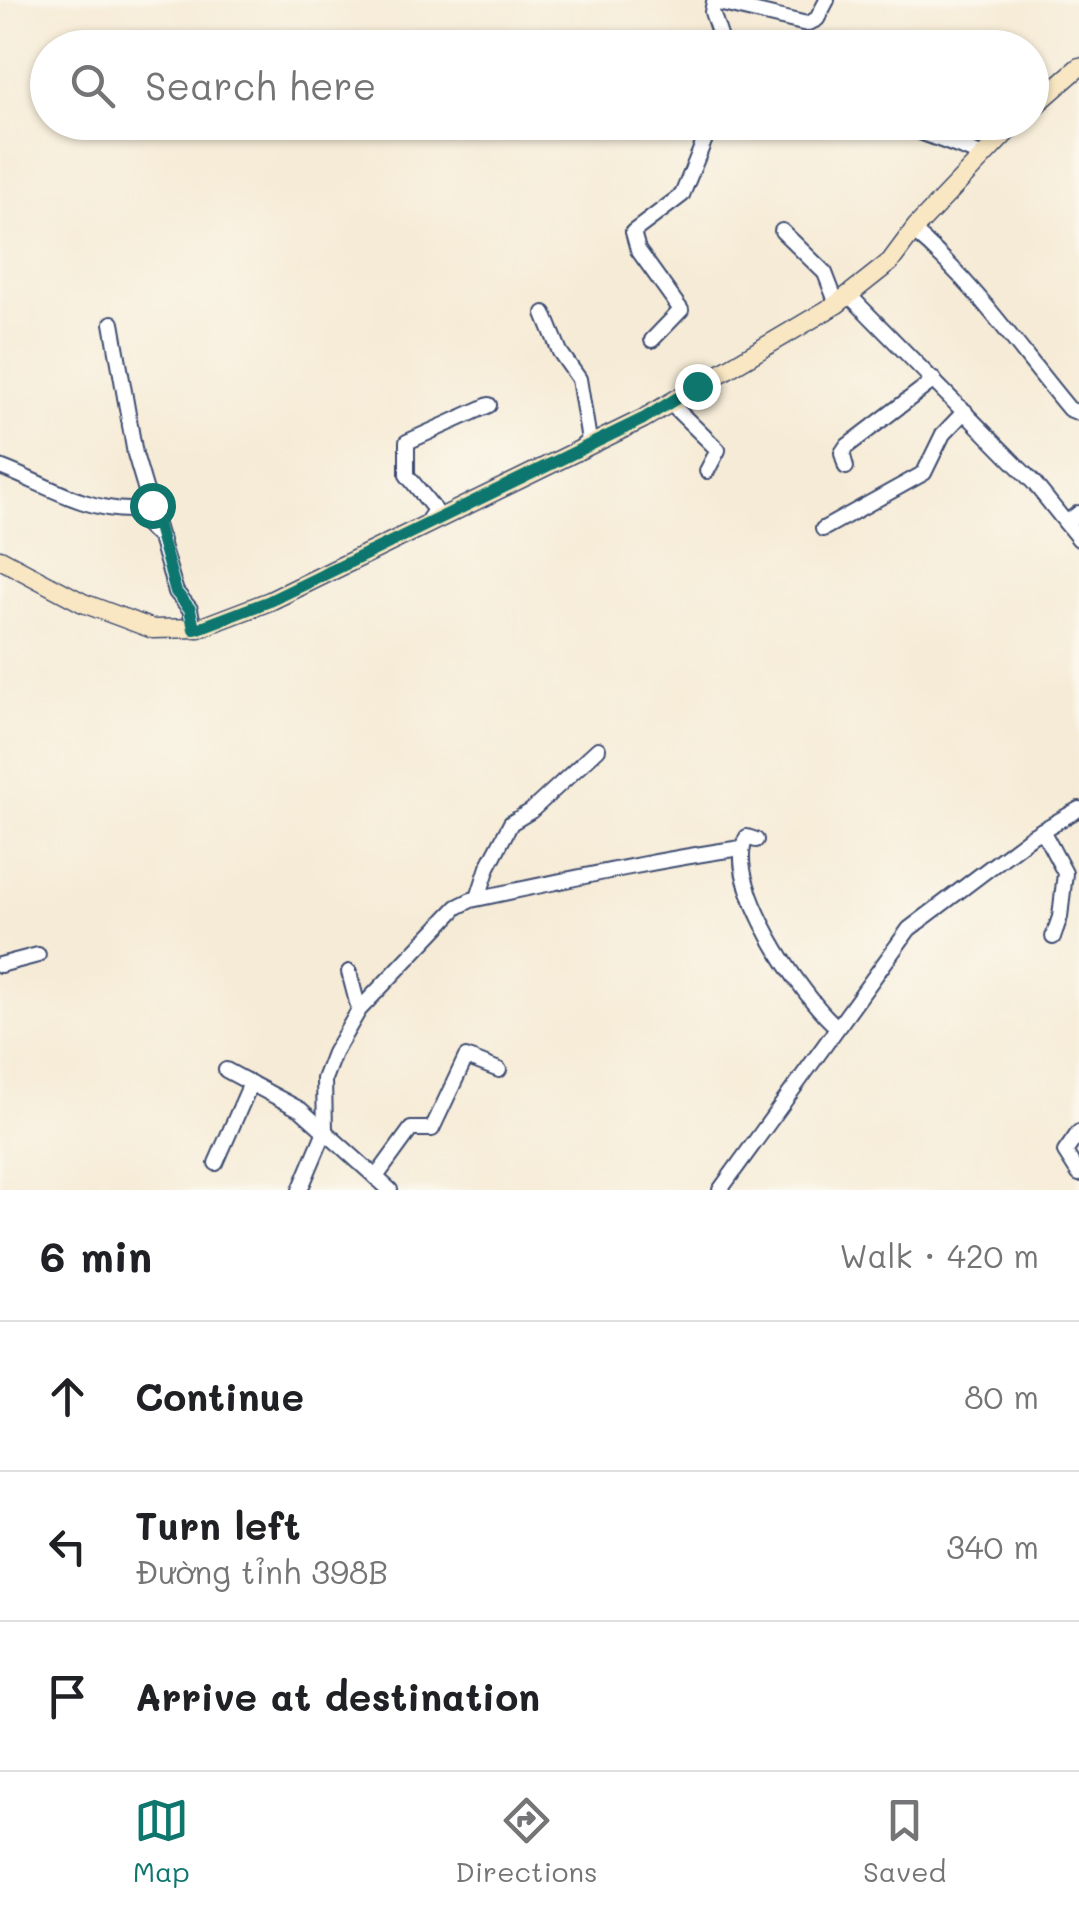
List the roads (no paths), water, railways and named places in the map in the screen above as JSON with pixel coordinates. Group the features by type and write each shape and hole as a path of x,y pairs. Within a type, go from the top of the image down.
{"main road":[{"path":"1049,93 1079,67"},
{"path":"0,559 122,620 154,629 194,629 270,601 670,402 844,300 890,262 913,231 999,140"}],"street":[{"path":"718,30 712,12 714,2 807,24 817,19 827,0"},
{"path":"652,340 678,318 681,310 638,250 633,232 682,196 705,140"},
{"path":"942,140 984,156"},
{"path":"782,231 844,300 964,411 1079,539"},
{"path":"913,231 959,269 1024,357 1069,408 1079,414"},
{"path":"544,313 560,352 579,379 588,440 579,449"},
{"path":"112,323 135,454 176,592 195,620 194,629"},
{"path":"846,468 842,453 846,447 934,380"},
{"path":"670,402 718,450 707,471"},
{"path":"427,522 435,510 407,475 407,442 489,405"},
{"path":"824,529 924,473 943,434 964,411"},
{"path":"0,467 66,497 112,510 130,510 162,540"},
{"path":"1066,524 1079,513"},
{"path":"478,898 488,866 511,822 531,811 598,749"},
{"path":"720,1190 909,929 1042,830 1079,810"},
{"path":"1042,830 1065,873 1060,918 1053,937"},
{"path":"756,840 747,836 741,848 744,884 775,944 813,1003 837,1026"},
{"path":"300,1190 325,1131 325,1072 359,1010 456,907 478,898 570,882 652,861 741,848"},
{"path":"0,965 38,955"},
{"path":"348,972 359,1010"},
{"path":"376,1177 411,1129 432,1128 466,1057 500,1070"},
{"path":"226,1070 301,1110 390,1190"},
{"path":"216,1163 252,1083"},
{"path":"1079,1132 1066,1152 1079,1174"}]}
